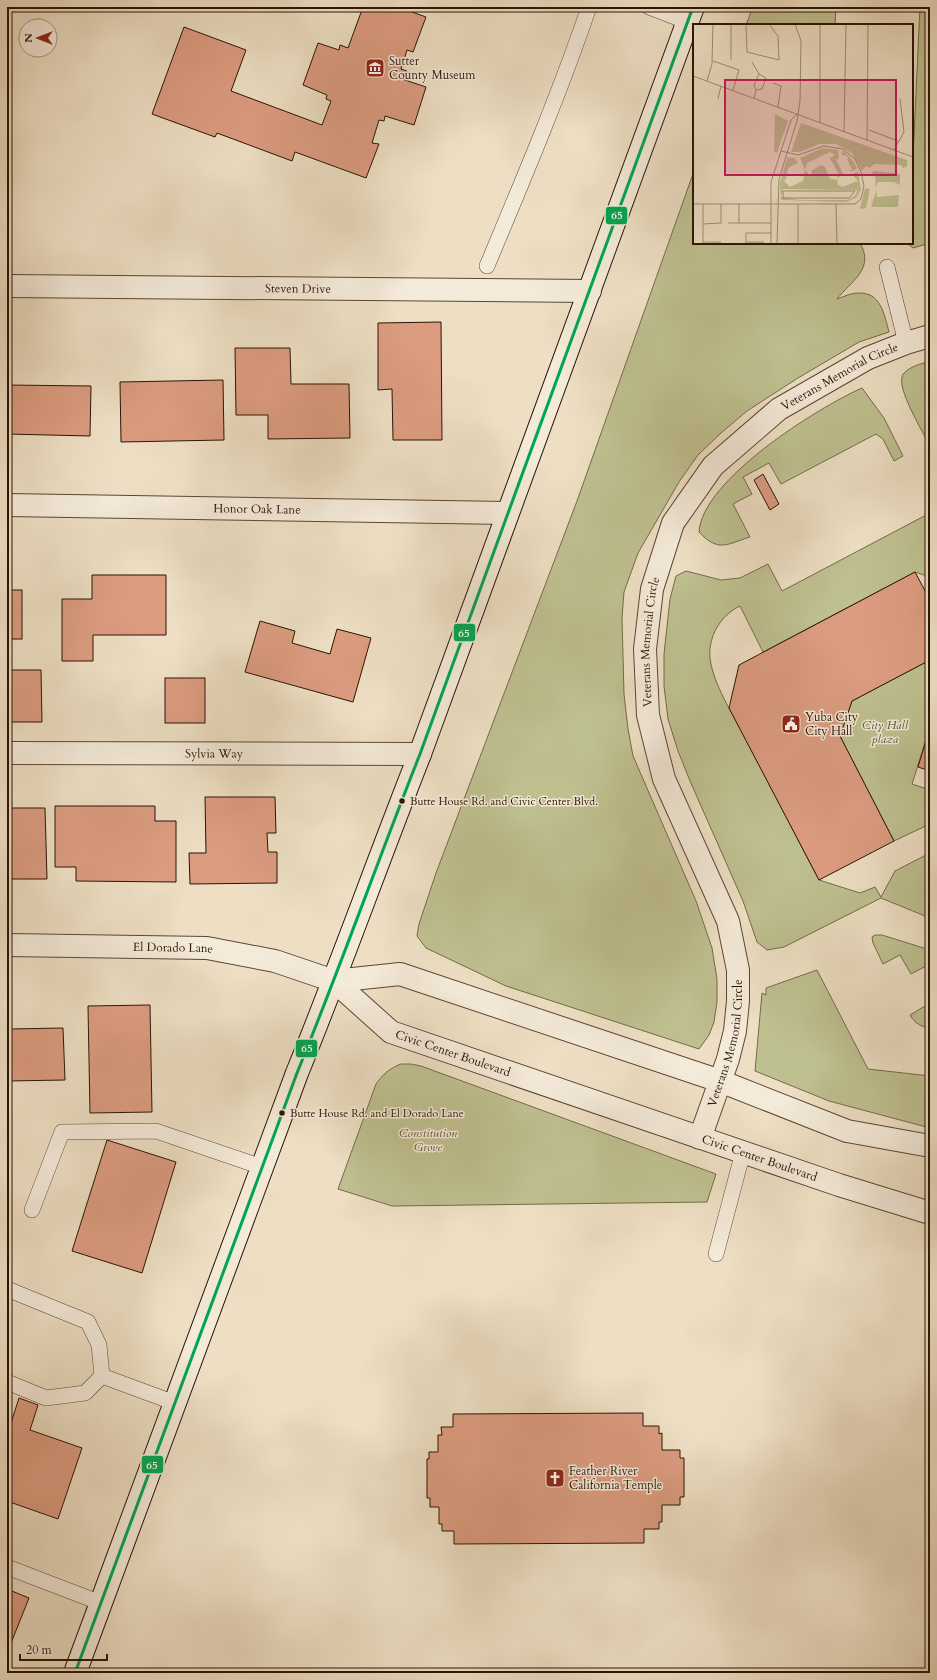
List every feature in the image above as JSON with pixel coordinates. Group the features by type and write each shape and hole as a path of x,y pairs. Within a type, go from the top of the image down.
{"street":[{"path":"75,1673 297,1073 334,981 420,754 690,14"},
{"name":"Steven Drive","path":"7,286 590,291"},
{"name":"Veterans Memorial Circle","path":"700,1138 728,1059 735,1031 738,1001 738,970 728,921 664,779 648,715 645,649 652,589 673,523 714,466 779,409 868,358 930,336"},
{"name":"Honor Oak Lane","path":"7,505 507,513"},
{"name":"Sylvia Way","path":"7,753 420,754"},
{"name":"El Dorado Lane","path":"7,945 207,948 275,961 334,981"},
{"path":"334,981 400,974 720,1082 847,1131 930,1146"},
{"name":"Civic Center Boulevard","path":"334,981 391,1032 839,1185 930,1213"}],"lane":[{"path":"487,266 534,154 589,7"},
{"path":"649,7 690,14"},
{"path":"886,268 906,344"},
{"path":"32,1210 62,1132 156,1130 262,1167"},
{"path":"716,1254 743,1152"},
{"path":"7,1289 88,1322 99,1345 102,1376"},
{"path":"102,1376 175,1403"},
{"path":"7,1382 46,1398 85,1393 102,1376"},
{"path":"7,1567 101,1603"}],"green space":[{"path":"753,7 836,7 835,24 746,24"},
{"path":"920,7 930,7 930,243 913,248 908,244 913,244 913,158"},
{"path":"693,174 693,244 860,244 864,252 865,260 863,267 859,274 837,299 855,293 872,296 877,300 883,311 889,332 859,342 798,378 747,411 698,455 679,482 638,553 624,592 622,618 624,694 633,756 696,901 712,948 717,979 717,1002 714,1022 709,1035 699,1049 506,986 426,948 417,936 419,924 436,873 577,501"},
{"path":"930,361 930,434 925,437 908,404 902,386 902,378 904,373 910,369"},
{"path":"862,388 884,418 903,456 894,461 883,439 876,434 781,484 769,463 743,477 752,494 733,504 750,537 729,544 718,545 706,539 699,532 705,512 719,490 740,469 791,429 842,398"},
{"path":"930,513 930,577 915,572 763,652 740,606 727,615 717,627 711,642 710,658 719,688 819,880 860,893 875,887 881,897 895,871 930,853 930,918 881,898 784,947 767,950 757,942 743,901 678,751 668,719 664,686 664,654 670,599 676,576 686,571 721,580 740,578 768,564 782,591"},
{"name":"City Hall plaza","path":"930,660 930,727 912,784 930,790 930,824 894,841 840,736 852,701"},
{"path":"875,935 882,935 930,950 930,964 911,974 900,955 883,964 873,943 872,937"},
{"path":"817,970 868,1069 930,1076 930,1128 829,1101 755,1071 762,993 766,995 766,988"},
{"path":"930,1003 930,1029 918,1024 910,1015"},
{"name":"Constitution Grove","path":"401,1064 421,1066 716,1174 707,1202 392,1206 338,1189 376,1084 381,1077 393,1067"}],"building":[{"path":"363,7 398,7 426,17 413,52 407,50 401,69 407,71 402,79 426,87 414,125 385,116 384,121 379,120 372,143 379,144 366,178 295,152 292,161 217,133 215,137 152,114 184,27 246,50 231,91 322,125 331,101 326,99 327,95 303,85 318,43 339,50 340,45 348,48"},
{"path":"441,322 442,440 393,440 392,389 378,390 378,323"},
{"path":"235,348 290,348 291,384 349,384 350,438 268,439 268,415 236,415"},
{"path":"223,380 224,440 121,442 120,382"},
{"path":"7,385 91,386 90,436 7,434"},
{"path":"763,474 779,504 770,510 754,480"},
{"name":"Yuba City City Hall","path":"915,572 930,600 930,660 852,701 840,736 894,841 819,880 729,708 739,665"},
{"path":"92,575 166,575 166,635 93,635 93,661 62,661 62,599 92,599"},
{"path":"7,590 22,590 22,639 7,639"},
{"path":"260,621 295,631 292,643 330,654 337,629 371,638 353,702 245,672"},
{"path":"7,670 41,670 42,722 7,722"},
{"path":"165,678 205,678 205,723 165,723"},
{"path":"930,727 930,771 918,767"},
{"path":"205,797 275,797 276,833 267,833 268,852 277,852 277,883 190,884 189,853 206,853"},
{"path":"55,806 155,806 155,821 176,821 176,882 76,881 76,867 55,867"},
{"path":"7,808 45,808 47,879 7,879"},
{"path":"150,1005 152,1112 90,1113 88,1006"},
{"path":"63,1028 65,1080 7,1081 7,1041 11,1041 10,1029"},
{"path":"107,1140 176,1162 142,1273 72,1251"},
{"path":"19,1398 38,1405 30,1430 82,1448 58,1519 7,1501 7,1422 11,1423"},
{"name":"Feather River California Temple","path":"643,1413 643,1426 659,1426 659,1434 662,1433 662,1450 680,1450 680,1458 684,1458 684,1497 680,1497 680,1505 662,1505 662,1522 659,1522 659,1529 644,1529 644,1543 454,1544 454,1531 442,1531 442,1524 439,1524 439,1507 430,1507 430,1498 427,1498 427,1459 429,1459 429,1452 438,1452 438,1435 442,1435 441,1427 453,1427 453,1414"},
{"path":"7,1589 29,1598 7,1653"}],"transit line":[{"name":"65","path":"75,1673 297,1073 420,754 693,7"}],"place":[{"name":"Sutter County Museum","path":"375,68"},
{"name":"Yuba City City Hall","path":"791,724"},
{"name":"Butte House Rd. and Civic Center Blvd.","path":"402,801"},
{"name":"Butte House Rd. and El Dorado Lane","path":"282,1113"},
{"name":"Feather River California Temple","path":"555,1478"}]}
